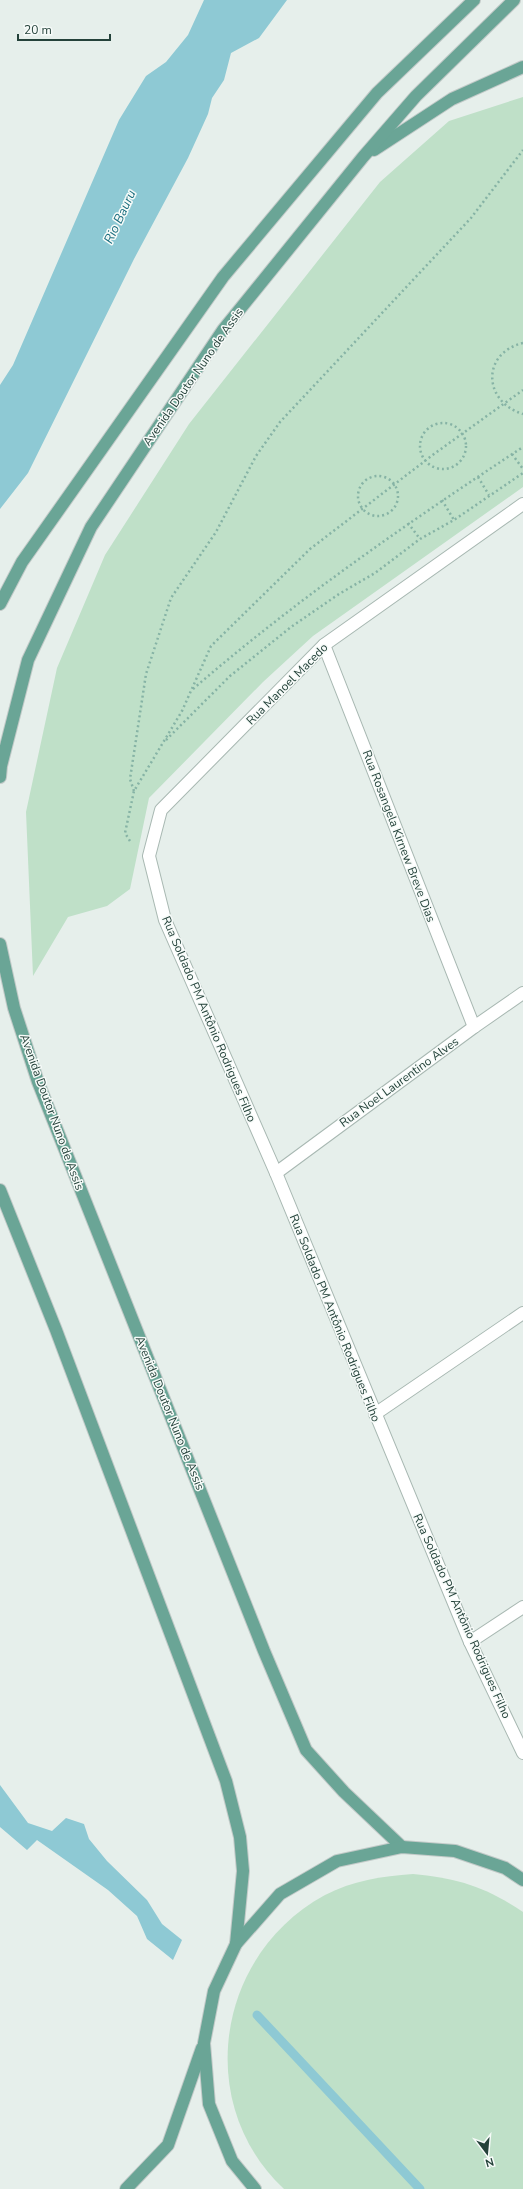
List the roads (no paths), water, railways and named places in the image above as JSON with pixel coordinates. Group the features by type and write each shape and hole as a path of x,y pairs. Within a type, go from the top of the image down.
{"main road":[{"path":"0,604 22,562 223,277 377,93 474,0"},
{"name":"Avenida Doutor Nuno de Assis","path":"0,777 1,766 28,660 91,527 223,330 363,157 416,96 514,0"},
{"path":"363,157 452,100 523,66"},
{"name":"Avenida Doutor Nuno de Assis","path":"0,944 14,1008 38,1082 261,1643 306,1750 344,1792 402,1847"},
{"path":"0,1190 56,1330 226,1781 240,1837 243,1871 236,1944"},
{"path":"126,2189 168,2145 204,2043 214,1991 236,1944 280,1894 337,1861 402,1847 455,1851 505,1868 523,1880"},
{"path":"204,2043 209,2104 232,2161 255,2189"}],"street":[{"name":"Rua Manoel Macedo","path":"154,879 149,856 161,810 324,645 523,504"},
{"name":"Rua Rosangela Kirnew Breve Dias","path":"324,645 474,1027"},
{"name":"Rua Soldado PM Antônio Rodrigues Filho","path":"154,879 165,920 276,1173 470,1642 523,1753"},
{"name":"Rua Noel Laurentino Alves","path":"276,1173 474,1027 523,993"},
{"path":"375,1414 523,1313"},
{"path":"470,1642 523,1607"}],"water":[{"name":"Rio Bauru","path":"204,0 287,0 259,38 231,53 224,80 212,98 208,114 188,158 134,259 28,473 0,509 0,385 13,365 119,120 146,76 166,62 188,35"},
{"path":"0,1785 28,1823 52,1831 66,1818 84,1824 89,1839 107,1861 147,1900 162,1924 182,1940 173,1960 147,1939 137,1916 108,1890 37,1840 27,1850 0,1827"}],"waterway":[{"path":"257,2015 420,2189"}]}
